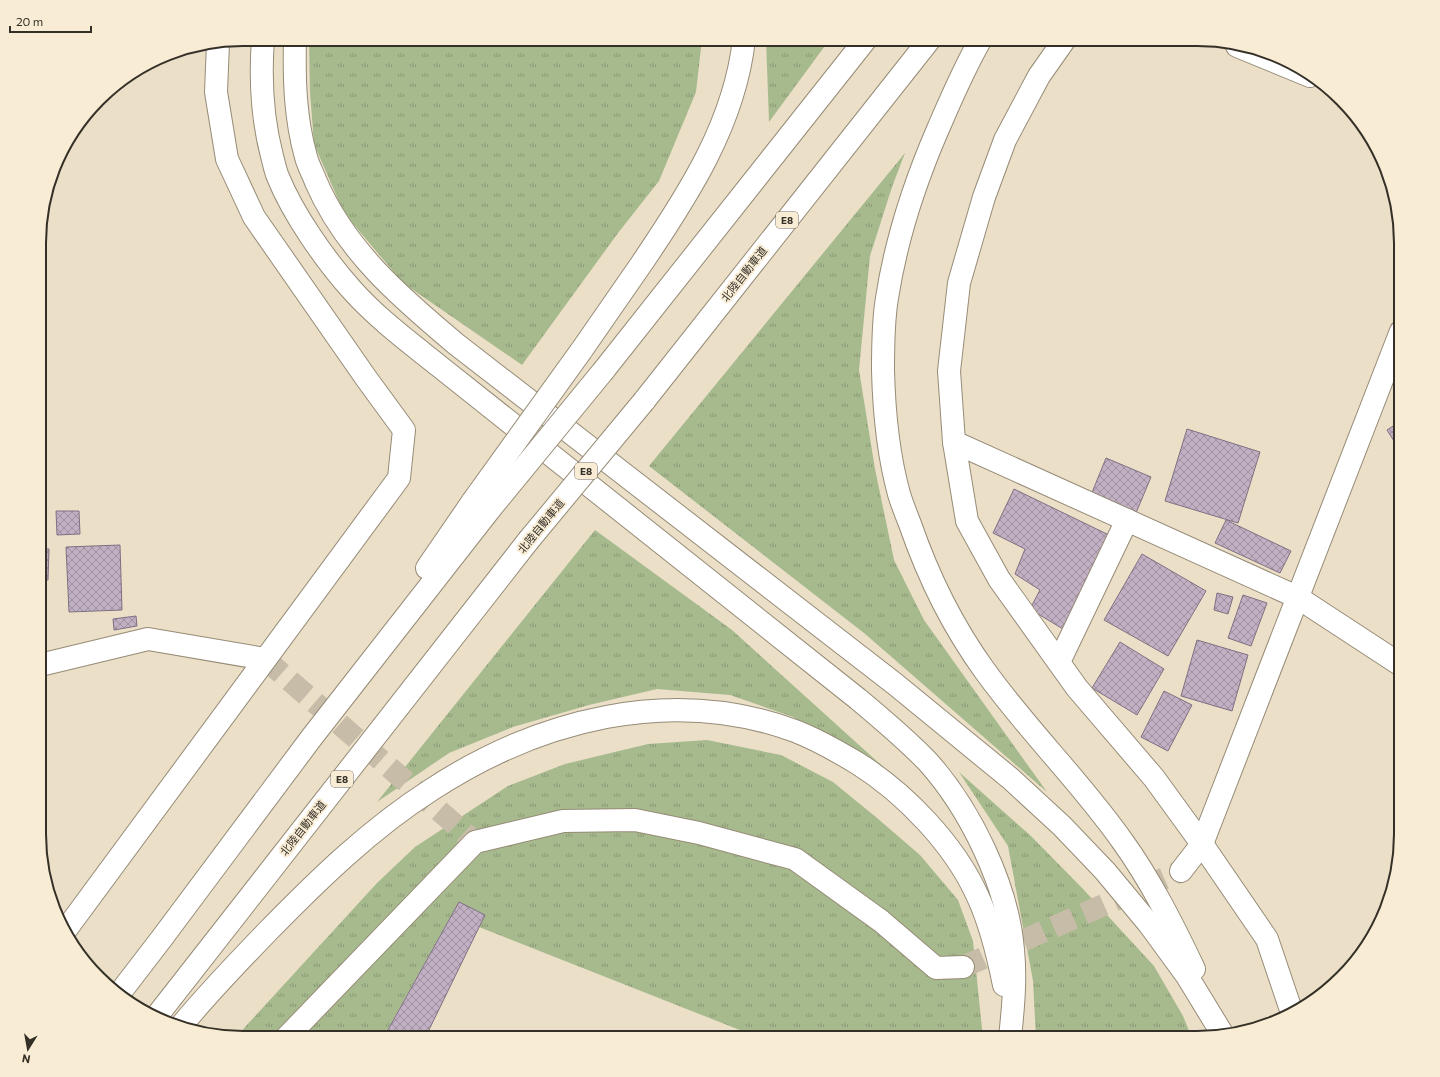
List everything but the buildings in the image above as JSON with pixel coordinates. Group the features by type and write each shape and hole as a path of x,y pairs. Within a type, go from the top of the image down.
{"main road":[{"path":"262,46 262,98 267,137 278,176 298,216 322,252 352,290 394,330 896,730 928,763 955,798 976,833 995,872 1006,909 1013,949 1014,986 1011,1031"},
{"path":"295,46 294,75 298,119 306,158 323,197 345,235 374,270 409,304 456,344 889,679 1011,779 1062,826 1104,871 1144,918 1187,976 1220,1030"},
{"path":"122,990 312,738 481,505 581,351 673,218 701,169 720,131 734,90 743,46"},
{"path":"481,505 604,370 860,46"},
{"name":"北陸自動車道","path":"160,1012 528,541 644,401 924,46"},
{"path":"978,46 950,102 926,158 910,201 897,249 886,299 883,350 884,399 889,447 899,494 917,544 936,588 958,629 985,671 1123,842 1175,929 1200,981 1221,1029"},
{"path":"1060,46 1039,76 1005,140 984,197 959,283 949,371 954,442 968,521 998,579 1060,662 1077,688 1154,778 1202,844 1267,939 1290,1008"},
{"path":"69,926 399,478 404,430 254,217 228,159 216,92 218,48"},
{"path":"1181,871 1202,844 1394,349"},
{"path":"954,442 1297,597 1394,660"},
{"path":"1060,662 1127,520"},
{"path":"46,664 148,639 265,660"},
{"path":"184,1022 243,957 340,860 384,823 430,790 474,764 518,743 559,729 598,718 638,712 677,710 716,713 756,719 796,731 833,749 870,772 902,798 933,828 958,861 978,896 990,928 999,959 1005,992 1007,1031"},
{"path":"293,1031 474,842 563,821 635,820 700,833 795,859 881,921 936,968 963,967"}],"green space":[{"path":"309,46 701,46 696,92 659,181 618,233 522,365 403,283 344,213 314,144 310,92"},
{"path":"766,46 825,46 769,122"},
{"path":"905,153 892,187 870,256 859,370 875,469 894,560 924,620 1047,792 864,633 649,466"},
{"path":"595,530 732,630 890,773 793,717 730,695 657,689 589,705 513,727 449,753 377,802"},
{"path":"707,740 781,755 833,782 877,818 920,855 958,900 973,941 982,1031 742,1031 451,916 387,1031 241,1031 377,883 415,847 508,786 565,764 648,744"},
{"path":"959,772 1031,836 1084,890 1154,966 1183,1016 1189,1031 1036,1031 1033,981 1008,846"}],"tunnel":[{"path":"265,659 475,842"},
{"path":"963,967 1181,871"}]}
